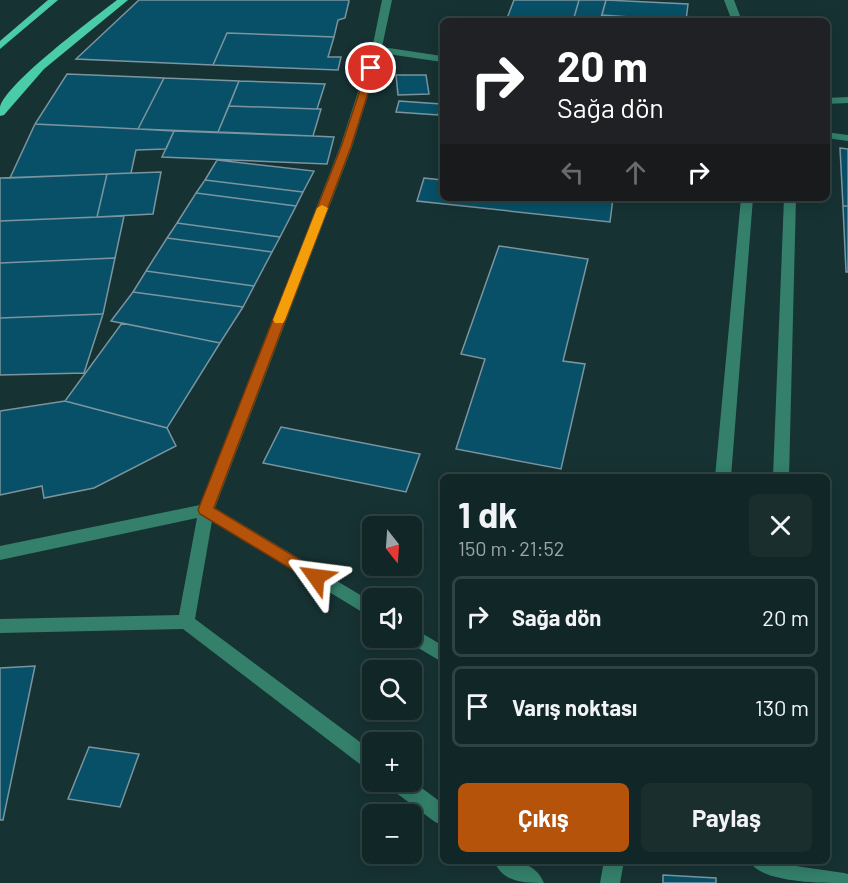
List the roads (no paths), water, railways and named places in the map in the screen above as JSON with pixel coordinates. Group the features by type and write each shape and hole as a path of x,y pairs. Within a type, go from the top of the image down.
{"main road":[{"path":"0,46 53,0"},
{"path":"2,106 89,25 123,0"}],"street":[{"path":"186,622 206,510 346,147 377,49 387,0"},
{"path":"729,0 736,18"},
{"path":"377,49 440,59"},
{"path":"830,101 848,100"},
{"path":"830,136 848,138"},
{"path":"723,474 747,201"},
{"path":"781,474 790,201"},
{"path":"0,553 206,510 362,605"},
{"path":"0,626 186,622 362,754"},
{"path":"422,642 440,653"},
{"path":"411,792 440,814"},
{"path":"508,864 534,883"},
{"path":"610,883 613,864"},
{"path":"764,864 777,873 844,883"}]}
